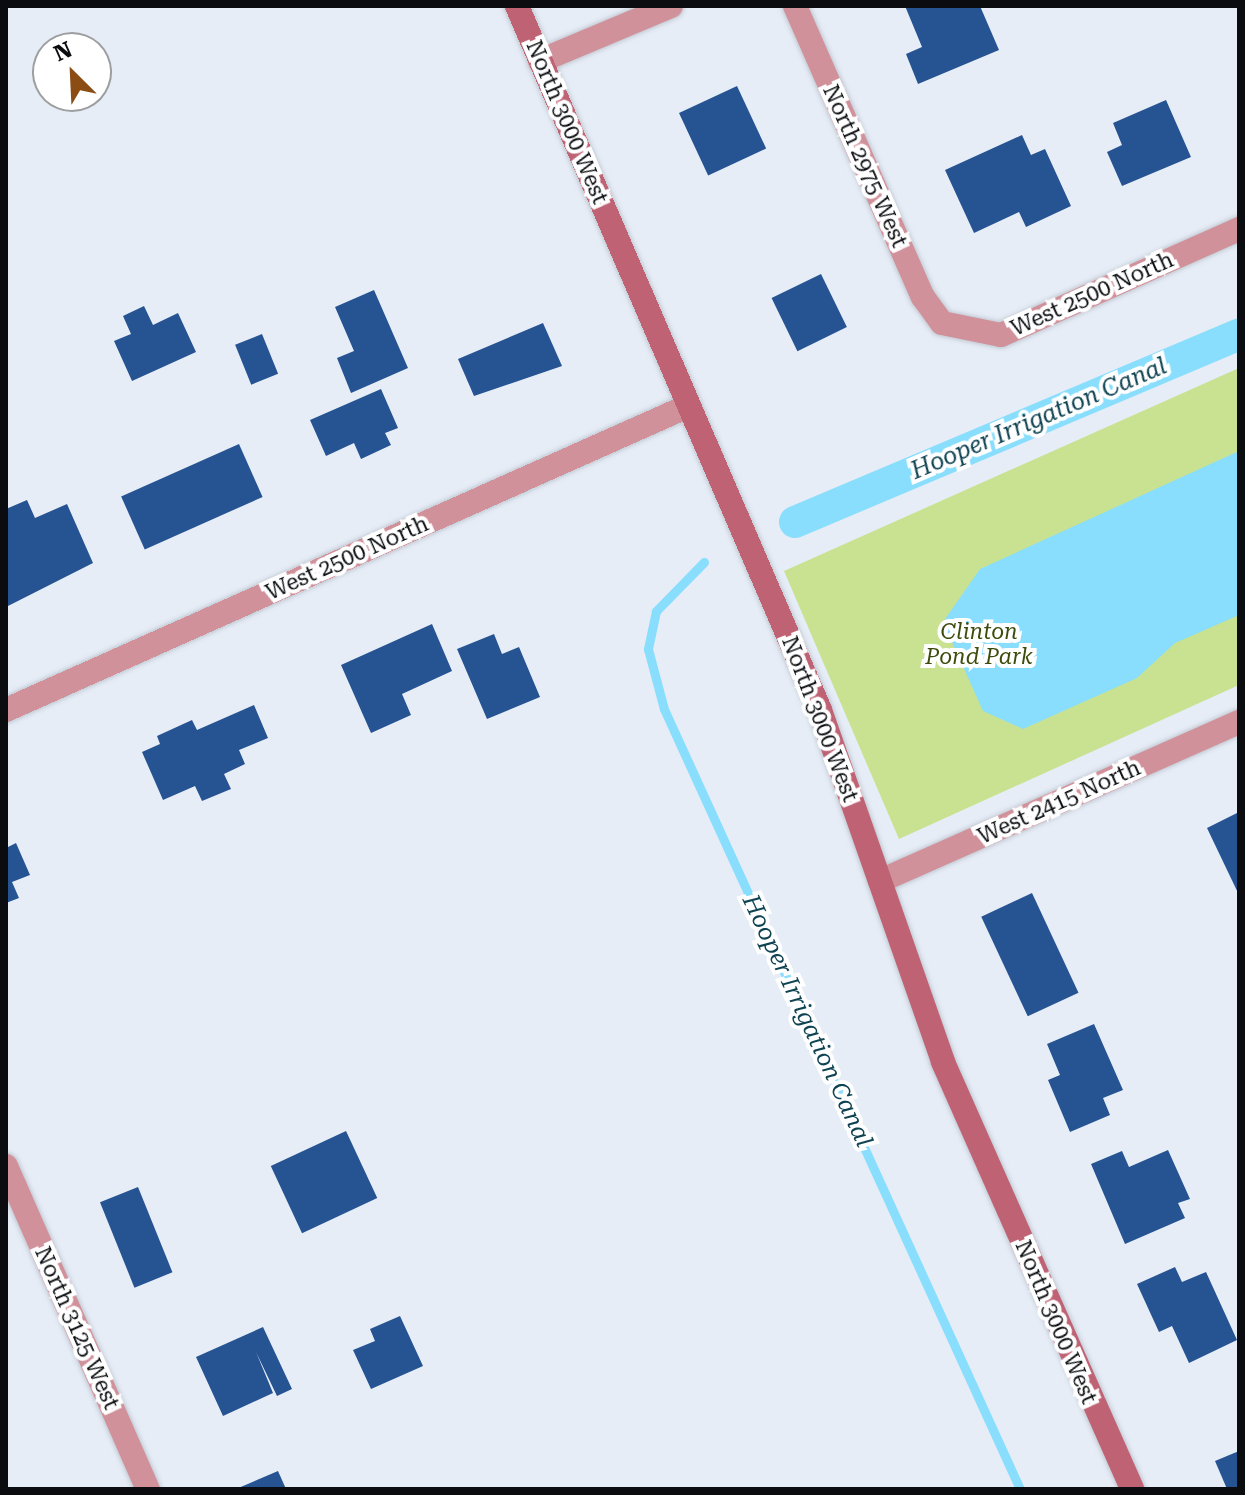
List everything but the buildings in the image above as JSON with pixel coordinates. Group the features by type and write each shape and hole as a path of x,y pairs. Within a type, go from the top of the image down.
{"main road":[{"name":"North 3000 West","path":"517,6 820,710 943,1062 1106,1438 1132,1489"},
{"name":"North 3000 West","path":"1106,1438 1115,1489"}],"street":[{"path":"540,61 671,6"},
{"name":"North 2975 West","path":"795,6 923,297 942,323"},
{"name":"West 2500 North","path":"942,323 1001,335 1239,229"},
{"name":"West 2500 North","path":"6,710 688,406"},
{"name":"West 2415 North","path":"880,881 1239,722"},
{"name":"North 3125 West","path":"6,1166 148,1489"}],"green space":[{"name":"Clinton Pond Park","path":"1239,368 1239,685 899,839 784,571"}],"water":[{"path":"1239,451 1239,615 1175,643 1137,678 1023,729 983,711 943,622 980,569"}],"waterway":[{"name":"Hooper Irrigation Canal","path":"795,522 1239,334"},
{"name":"Hooper Irrigation Canal","path":"704,562 656,611 648,649 664,709 1020,1489"}]}
